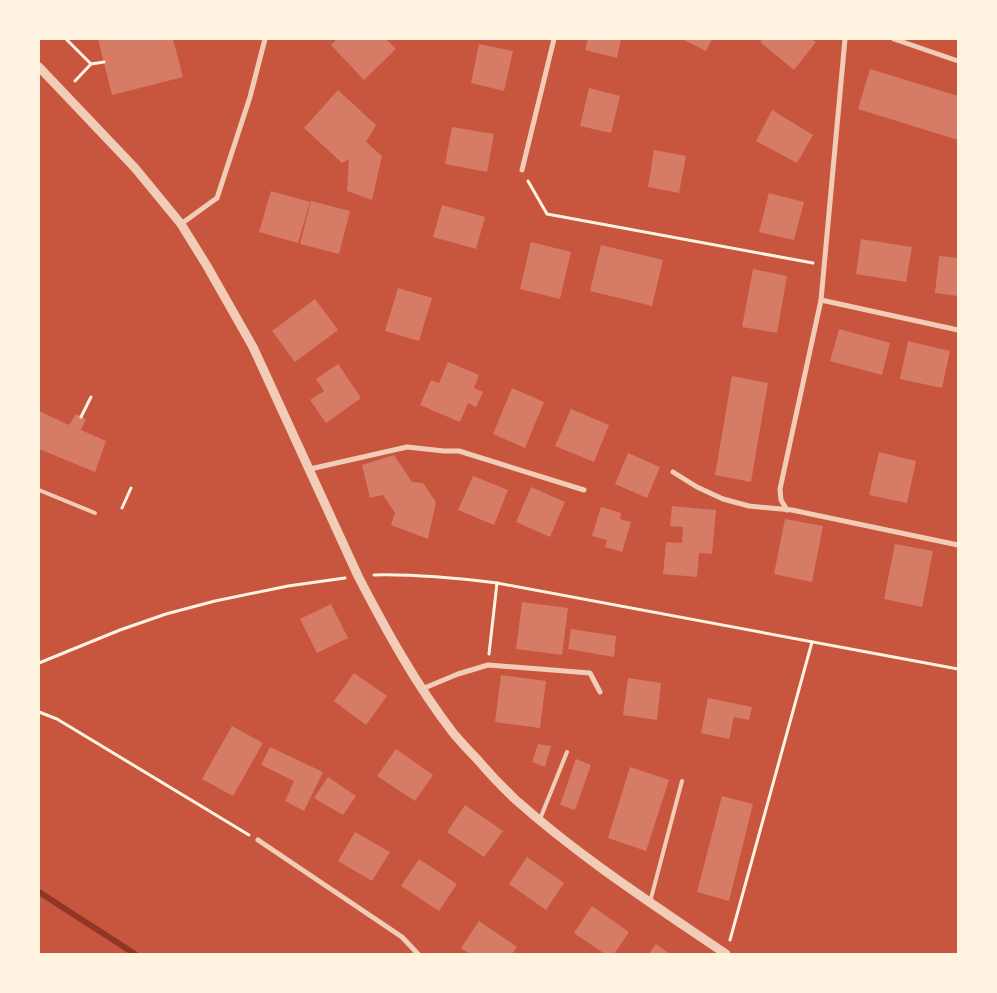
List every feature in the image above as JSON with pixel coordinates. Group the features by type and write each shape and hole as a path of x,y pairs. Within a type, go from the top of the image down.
{"street":[{"path":"181,224 217,198 250,97 265,39"},
{"path":"522,170 554,39"},
{"path":"787,510 781,500 780,489 821,300 844,39"},
{"path":"894,39 958,61"},
{"path":"39,67 134,168 181,224 253,347 358,576 403,659 454,734 515,798 539,820 612,877 726,954"},
{"path":"821,300 958,330"},
{"path":"310,469 408,447 459,451 584,490"},
{"path":"673,472 696,487 723,499 748,506 787,510 958,544"},
{"path":"422,689 458,674 488,665 590,674 600,692"},
{"path":"258,840 402,937 418,954"}],"lane":[{"path":"39,490 95,513"},
{"path":"539,820 567,752"},
{"path":"650,902 682,781"}],"path":[{"path":"66,39 91,64"},
{"path":"75,80 91,64 104,62"},
{"path":"522,170 547,214 824,265"},
{"path":"81,417 91,397"},
{"path":"122,508 131,488"},
{"path":"39,663 120,630 215,601 288,586 358,576 419,575 497,583 958,669"},
{"path":"488,665 497,583"},
{"path":"729,945 812,642"},
{"path":"39,712 57,719 258,840"}],"building":[{"path":"98,39 173,39 183,77 112,95"},
{"path":"337,39 386,39 396,49 364,80 331,45"},
{"path":"588,39 621,39 617,58 585,50"},
{"path":"682,39 712,39 706,51"},
{"path":"763,39 811,39 816,42 794,70 760,42"},
{"path":"479,44 513,51 504,91 471,83"},
{"path":"870,69 958,96 958,140 858,109"},
{"path":"589,88 620,96 611,133 580,126"},
{"path":"338,90 376,125 366,142 382,156 372,200 347,191 349,159 342,163 304,128"},
{"path":"772,110 813,135 797,163 756,141"},
{"path":"452,127 494,134 487,172 445,164"},
{"path":"654,150 686,156 679,193 648,187"},
{"path":"271,191 310,202 298,243 259,232"},
{"path":"769,193 804,202 794,240 759,232"},
{"path":"311,201 350,211 339,254 300,244"},
{"path":"442,205 485,217 476,249 433,237"},
{"path":"861,239 912,247 906,282 856,274"},
{"path":"531,242 571,252 560,299 520,289"},
{"path":"601,245 663,260 652,306 590,291"},
{"path":"939,256 958,258 958,296 935,293"},
{"path":"753,269 787,276 777,333 742,327"},
{"path":"398,288 432,298 419,341 385,331"},
{"path":"315,299 338,330 295,362 272,331"},
{"path":"839,329 890,343 882,375 830,361"},
{"path":"908,341 950,351 942,388 900,379"},
{"path":"448,362 479,375 474,388 483,392 476,407 468,403 460,422 420,405 431,380 439,383"},
{"path":"338,364 361,398 326,423 310,400 324,391 316,379"},
{"path":"732,376 768,383 751,482 715,475"},
{"path":"512,388 544,402 525,448 493,434"},
{"path":"571,409 609,425 594,462 555,446"},
{"path":"39,411 69,425 76,414 86,419 81,430 106,441 95,472 39,449"},
{"path":"879,452 916,461 907,503 869,495"},
{"path":"628,453 660,467 647,498 615,484"},
{"path":"394,455 412,482 423,483 436,502 428,539 391,525 395,513 383,495 370,498 362,465"},
{"path":"473,476 508,490 494,525 458,510"},
{"path":"531,487 565,502 550,537 516,522"},
{"path":"672,506 716,510 712,554 699,553 697,577 663,574 666,542 682,543 683,527 670,526"},
{"path":"601,507 621,513 620,519 631,522 622,552 605,547 607,540 592,536"},
{"path":"785,519 823,526 812,582 774,574"},
{"path":"895,544 933,551 922,607 884,599"},
{"path":"522,602 568,608 562,655 516,649"},
{"path":"331,604 348,638 317,653 300,619"},
{"path":"571,629 616,636 614,657 568,649"},
{"path":"354,673 387,696 366,725 334,701"},
{"path":"501,675 546,681 540,728 495,722"},
{"path":"628,678 661,683 657,720 623,715"},
{"path":"708,698 752,707 749,720 734,717 729,739 701,733"},
{"path":"232,726 263,743 233,796 202,779"},
{"path":"538,744 551,746 545,767 532,762"},
{"path":"270,747 323,772 304,811 285,801 294,781 261,765"},
{"path":"396,749 433,775 415,801 377,776"},
{"path":"576,759 591,765 575,810 560,805"},
{"path":"630,767 669,780 646,851 608,838"},
{"path":"328,777 356,796 343,815 314,798"},
{"path":"722,796 753,804 729,901 697,892"},
{"path":"465,805 503,831 484,857 447,832"},
{"path":"355,832 390,852 372,881 338,861"},
{"path":"527,857 564,883 546,910 509,884"},
{"path":"419,859 457,884 439,911 401,886"},
{"path":"592,906 629,932 614,954 605,954 574,933"},
{"path":"479,921 517,947 512,954 470,954 461,948"},
{"path":"656,944 670,954 649,954"}],"waterway":[{"path":"39,892 135,954"}]}
